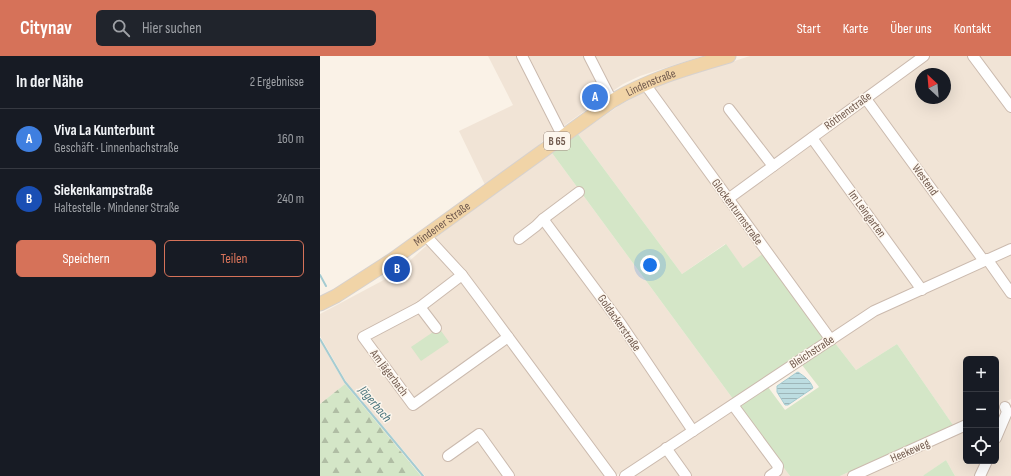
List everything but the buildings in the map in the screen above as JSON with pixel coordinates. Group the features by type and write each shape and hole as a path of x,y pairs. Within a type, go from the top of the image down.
{"main road":[{"name":"Lindenstraße","path":"503,180 612,101 645,84 705,59 729,56"},
{"name":"Mindener Straße","path":"320,304 336,296 392,260 503,180"}],"street":[{"path":"522,56 563,137"},
{"path":"589,56 612,101"},
{"name":"Röthenstraße","path":"728,199 924,56"},
{"path":"973,56 1011,107"},
{"name":"Glockenturmstraße","path":"645,84 831,340"},
{"name":"Westend","path":"866,98 1011,293"},
{"path":"729,109 773,166"},
{"name":"Im Leingarten","path":"812,138 922,290"},
{"path":"519,239 536,226 543,218 579,192"},
{"name":"Goldackerstraße","path":"543,218 621,324 693,431"},
{"path":"426,236 462,275 611,476"},
{"name":"Bleichstraße","path":"625,476 874,311 1011,249"},
{"name":"Am Jägerbach","path":"462,275 420,307 363,337 413,405 508,337"},
{"path":"420,307 436,328"},
{"path":"733,405 778,466 777,470 770,476"},
{"path":"999,431 1007,412 1004,408"},
{"name":"Heekeweg","path":"853,476 963,426"},
{"path":"448,456 479,434 509,476"},
{"path":"666,448 686,476"},
{"path":"980,476 986,464"}],"shaded area":[{"path":"488,56 702,56 640,76 623,84 544,140 520,163 486,187 459,131 513,105"},
{"path":"750,56 969,56 1011,113 1011,244 835,333 824,336 743,268 725,244 682,274 578,134 620,105 656,86"},
{"path":"978,56 1011,56 1011,102"},
{"path":"552,153 733,399 615,476 425,476 347,383 320,336 320,314 395,274 435,238"},
{"path":"1011,255 1011,399 999,405 999,356 963,356 963,420 953,425 897,344 856,370 835,343 876,315"},
{"path":"320,341 345,384 320,404"},
{"path":"738,407 790,476 632,476"},
{"path":"1011,411 1011,476 955,476 946,460 923,476 840,476 906,446 911,454 963,431 963,464 999,464 999,416"}],"green space":[{"path":"578,134 682,274 726,244 743,268 764,253 824,336 822,340 733,399 552,153"},
{"path":"439,328 449,342 421,361 411,347"},
{"path":"835,343 856,370 897,344 953,425 840,476 790,476 738,407 768,387 785,410 819,387 802,365"},
{"path":"345,384 421,476 320,476 320,404"},
{"path":"946,460 955,476 923,476 924,475"}],"water":[{"path":"798,372 809,381 813,388 788,405 785,405 777,392 777,386"}],"waterway":[{"name":"Jägerbach","path":"320,275 326,286"},
{"name":"Jägerbach","path":"320,339 345,382 423,476"}],"place":[{"name":"Viva La Kunterbunt","path":"595,97"},
{"name":"Siekenkampstraße","path":"397,269"}]}
